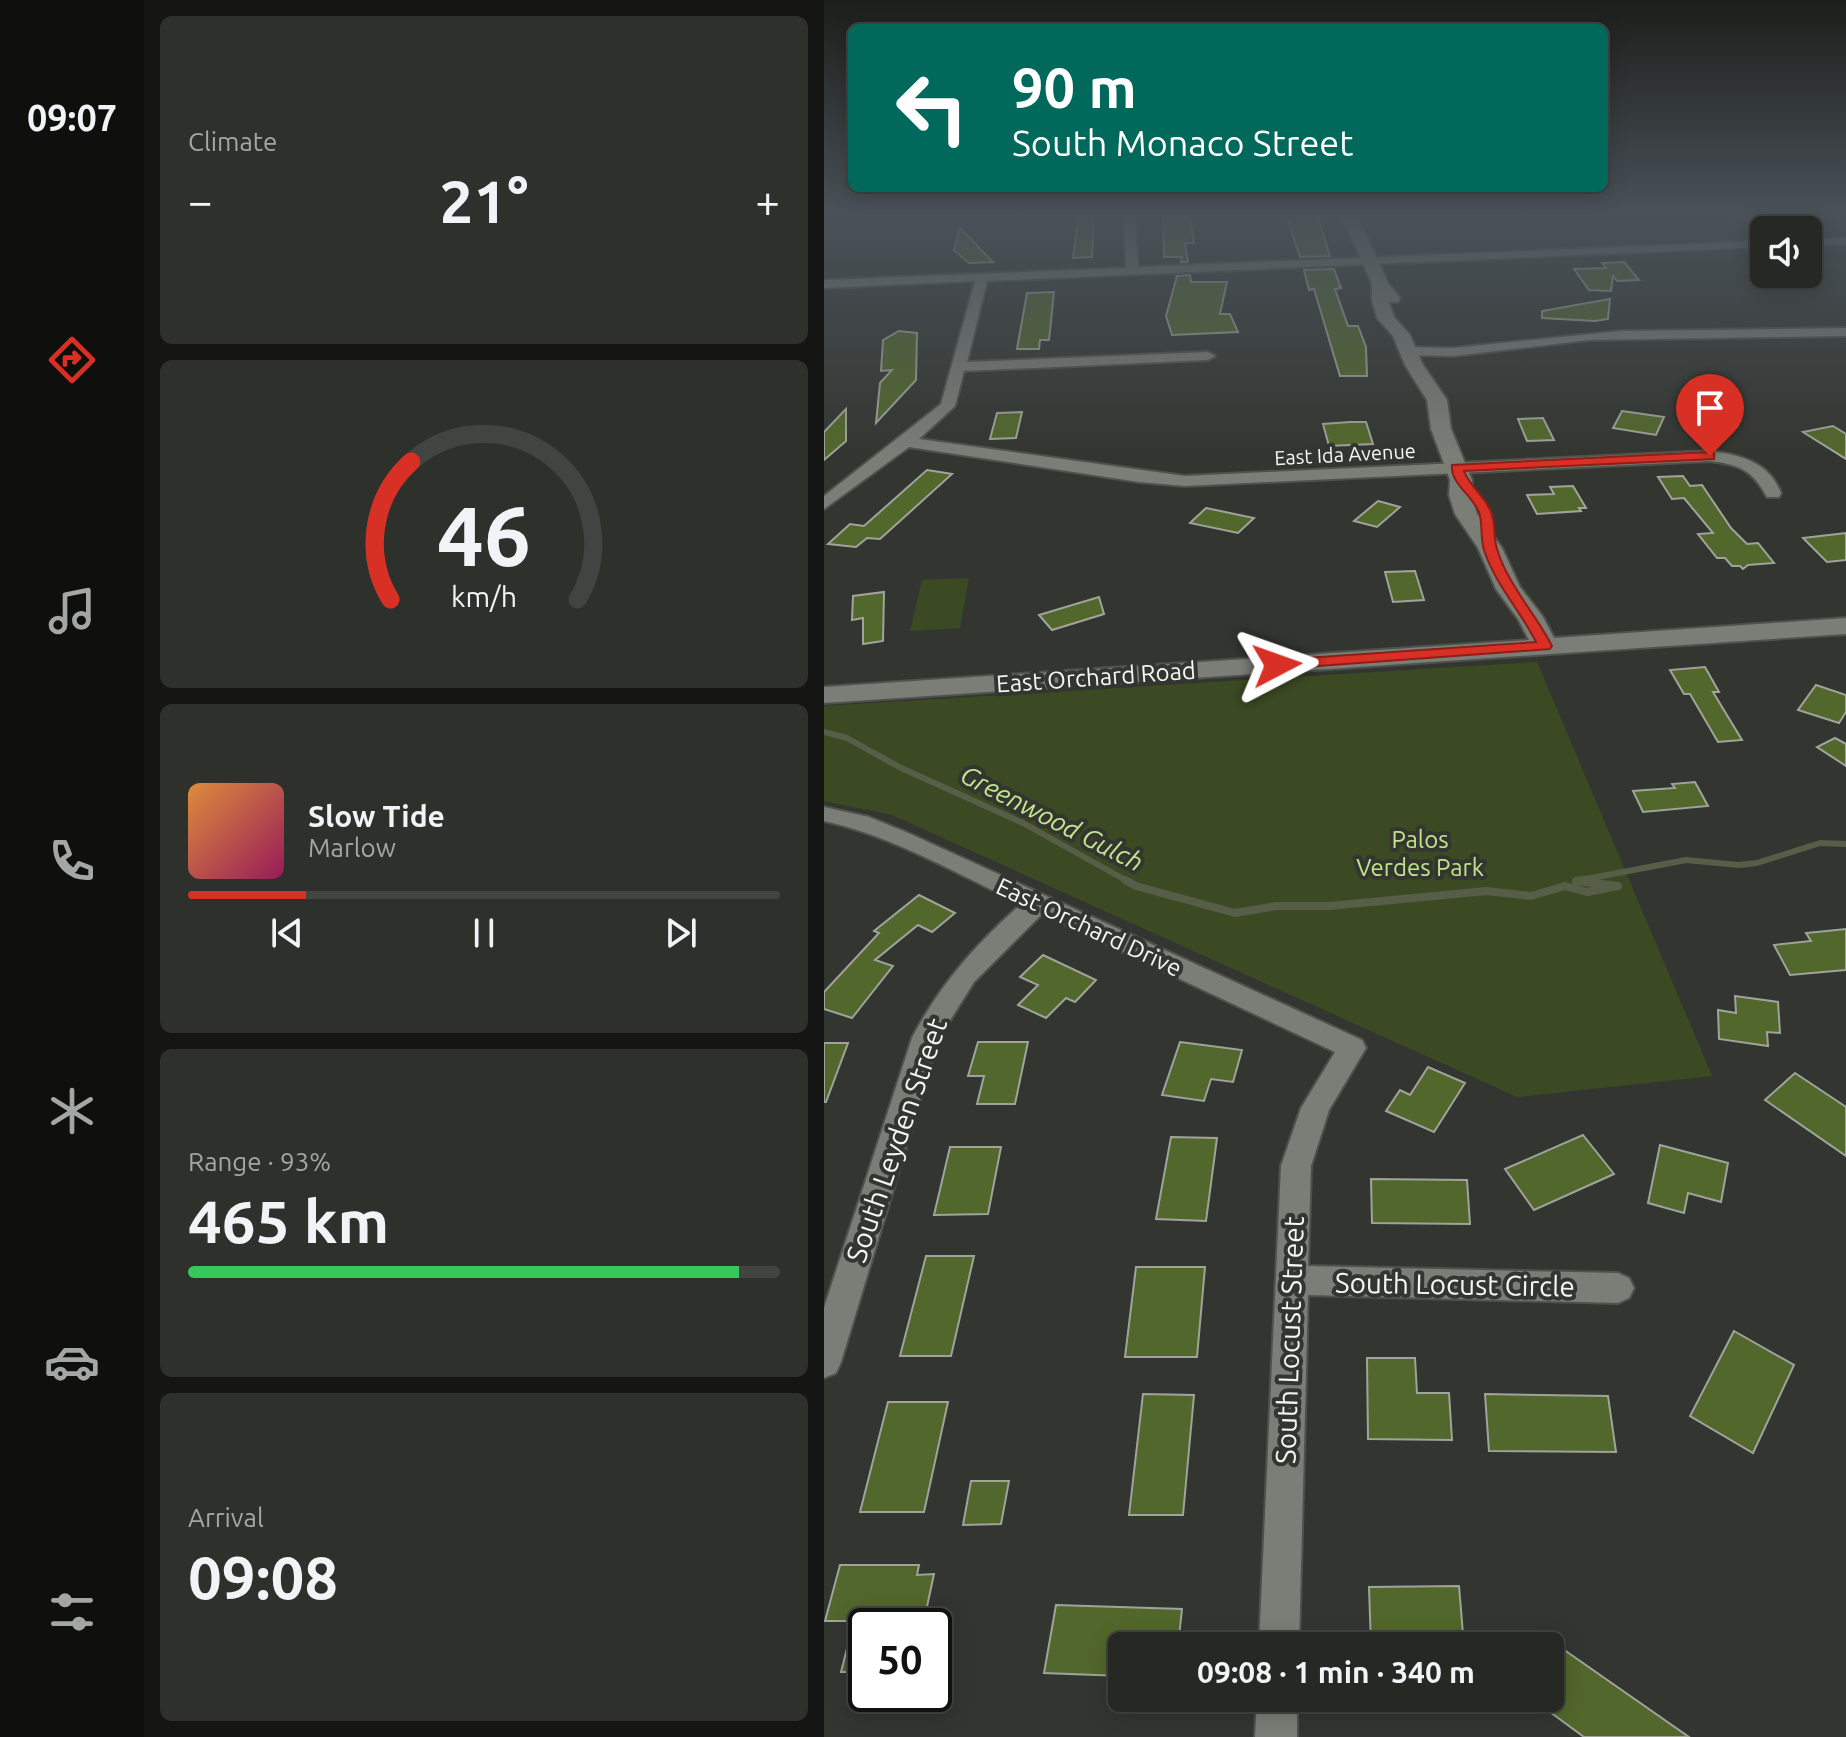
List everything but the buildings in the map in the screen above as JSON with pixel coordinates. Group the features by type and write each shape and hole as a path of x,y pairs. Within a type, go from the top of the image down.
{"street":[{"path":"824,504 946,409 952,397 976,293"},
{"path":"1381,293 1382,309 1407,350 1418,398 1441,429 1459,474 1463,508 1490,548 1508,589 1508,618 1532,647"},
{"path":"1407,350 1463,352 1586,336 1693,331 1846,332"},
{"path":"959,367 1208,356"},
{"name":"East Ida Avenue","path":"906,442 1171,480 1459,474 1710,456 1757,469 1768,479 1773,493"},
{"name":"East Orchard Road","path":"824,695 1846,626"},
{"name":"East Orchard Drive","path":"824,814 881,830 1352,1048"},
{"name":"South Leyden Street","path":"824,1362 915,1065 933,1021 958,981 974,963 1037,904"},
{"name":"South Locust Street","path":"1279,1632 1294,1188 1301,1144 1315,1108 1352,1048"},
{"name":"South Locust Circle","path":"1292,1280 1618,1288"},
{"path":"1276,1737 1277,1712"}],"green space":[{"path":"969,578 960,628 910,631 922,580"},
{"name":"Palos Verdes Park","path":"1537,662 1712,1076 1517,1097 892,815 824,801 824,706"}],"waterway":[{"name":"Greenwood Gulch","path":"824,732 847,738 899,767 1023,823 1129,882"},
{"name":"Greenwood Gulch","path":"1576,881 1686,860 1739,865 1757,863 1820,843 1846,844"},
{"name":"Greenwood Gulch","path":"1125,880 1136,886 1235,913 1277,906 1329,906 1487,891 1531,896 1565,886 1587,892 1618,886 1576,881"},
{"name":"Greenwood Gulch","path":"1576,881 1582,880"},
{"name":"Greenwood Gulch","path":"1576,881 1583,882"}],"route":[{"path":"1277,665 1545,646 1530,617 1508,589 1490,548 1486,515 1476,494 1461,480 1457,468 1710,456"}]}
